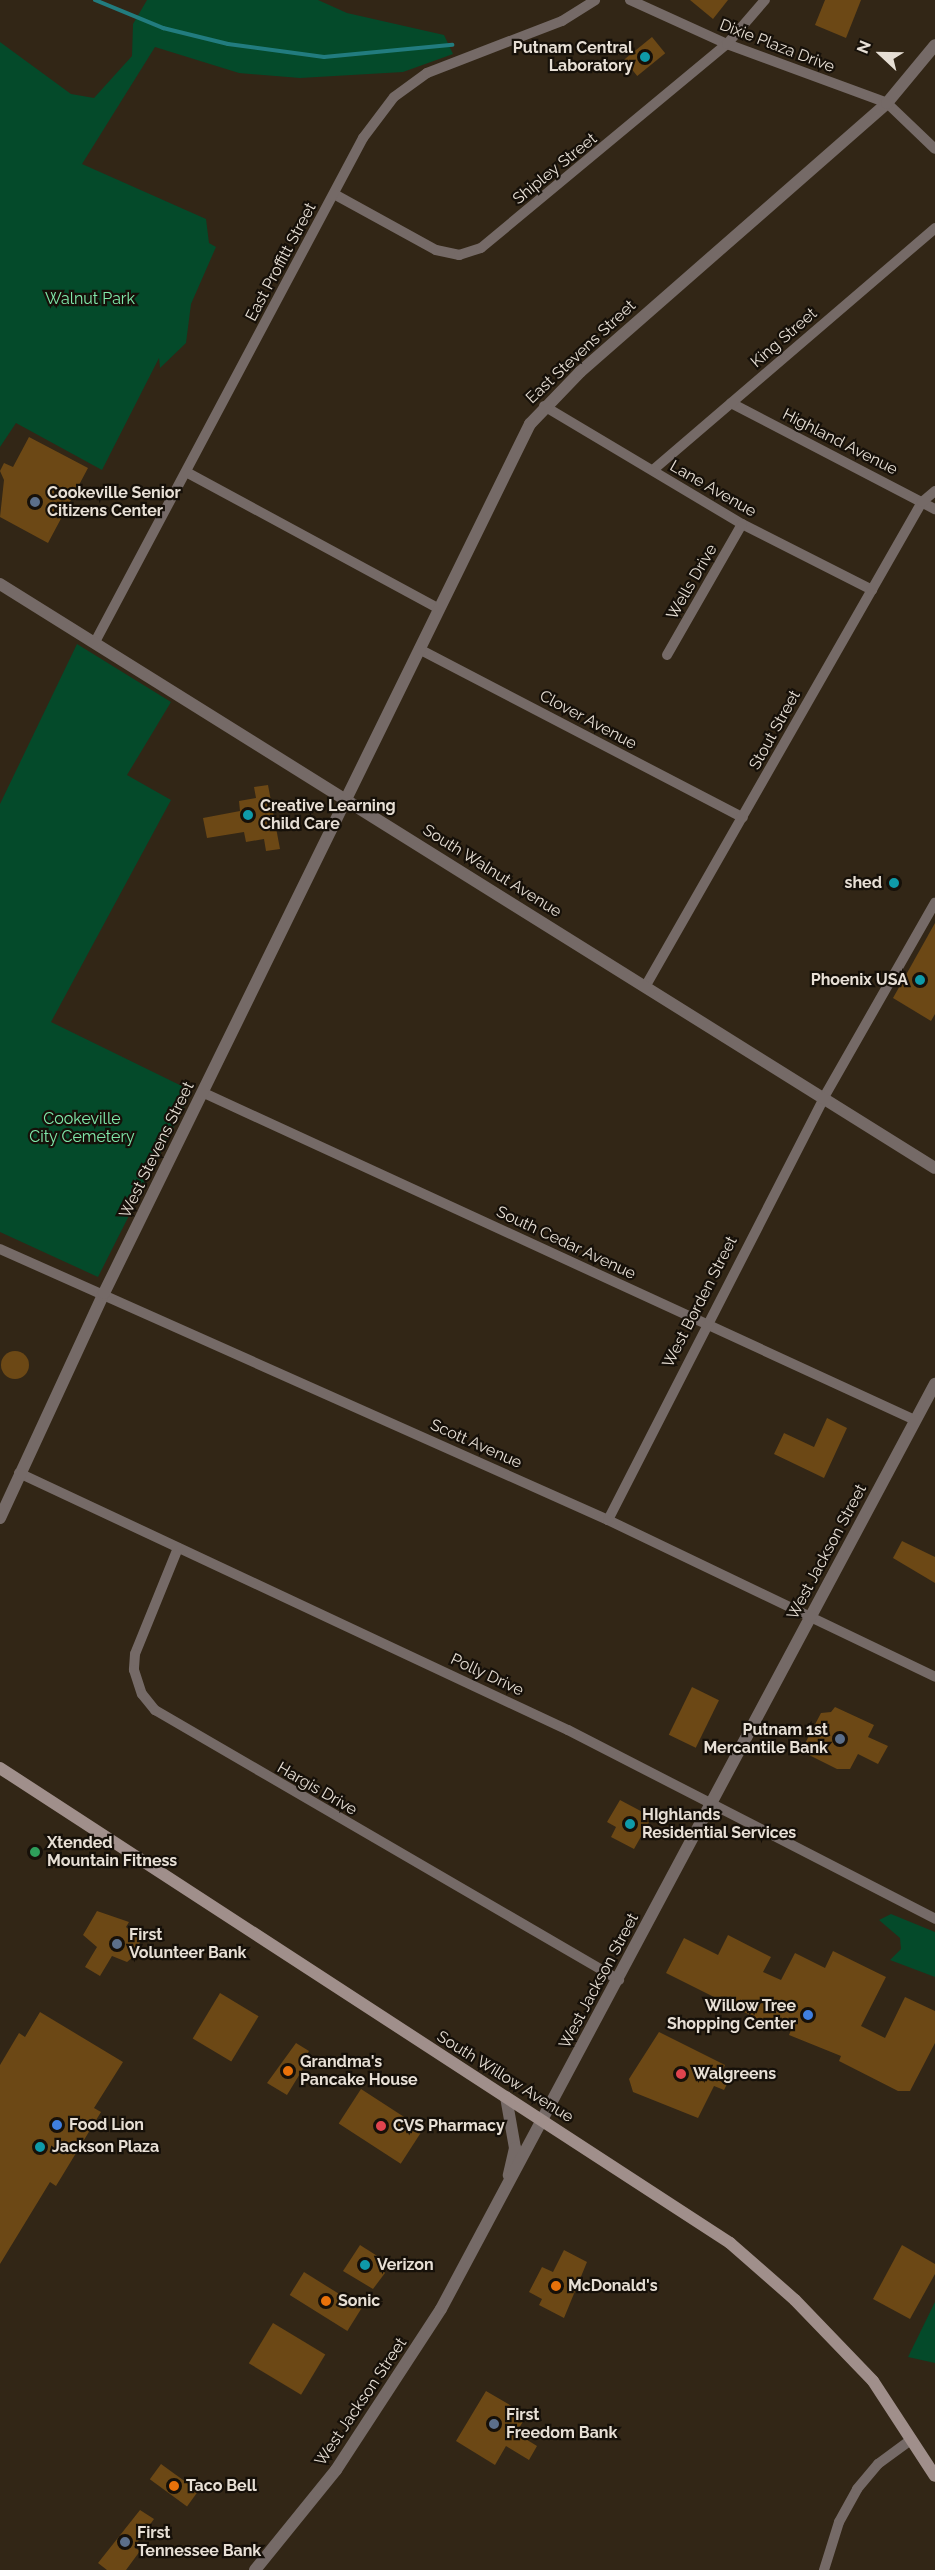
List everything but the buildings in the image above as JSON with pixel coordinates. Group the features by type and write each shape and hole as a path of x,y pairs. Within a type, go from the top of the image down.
{"main road":[{"name":"South Willow Avenue","path":"0,1768 730,2243 795,2300 873,2381 935,2476"}],"street":[{"name":"East Proffitt Street","path":"95,642 188,473 363,138 394,97 427,73 562,21 595,0"},
{"name":"Dixie Plaza Drive","path":"630,0 727,44 887,103 935,149"},
{"name":"Shipley Street","path":"334,194 436,250 459,255 481,248 727,44 765,0"},
{"name":"East Stevens Street","path":"347,800 519,443 544,406 887,103 935,45"},
{"name":"King Street","path":"653,470 935,228"},
{"name":"Highland Avenue","path":"731,403 935,509"},
{"name":"Lane Avenue","path":"544,406 742,524 872,590"},
{"path":"188,473 438,608"},
{"name":"Stout Street","path":"645,987 922,502 935,491"},
{"name":"Wells Drive","path":"667,655 742,524"},
{"name":"South Walnut Avenue","path":"0,584 935,1168"},
{"name":"Clover Avenue","path":"419,649 743,818"},
{"name":"West Stevens Street","path":"0,1518 104,1293 347,800"},
{"name":"West Borden Street","path":"608,1520 705,1323 822,1099 935,903"},
{"name":"South Cedar Avenue","path":"204,1093 915,1420"},
{"name":"Scott Avenue","path":"0,1249 104,1293 608,1520 935,1677"},
{"name":"West Jackson Street","path":"255,2570 336,2470 391,2393 506,2189 619,1980 935,1384"},
{"name":"Polly Drive","path":"19,1473 568,1730 935,1919"},
{"name":"Hargis Drive","path":"178,1548 135,1654 134,1671 142,1694 155,1710 619,1980"},
{"path":"506,2097 515,2148 506,2189"},
{"path":"824,2570 839,2522 857,2489 878,2464 912,2439"}],"green space":[{"name":"Walnut Park","path":"147,0 318,0 347,13 444,35 453,54 403,72 300,78 239,73 155,47 82,164 206,219 209,243 216,247 191,304 186,343 160,368 159,358 102,470 16,423 0,447 0,42 71,94 94,98 132,56 133,24"},
{"name":"Cookeville City Cemetery","path":"77,644 171,702 127,775 171,800 51,1022 192,1091 98,1277 0,1232 0,804"},
{"path":"891,1914 935,1932 935,1977 890,1960 901,1949 900,1938 879,1920"},
{"path":"935,2302 935,2363 908,2357"}],"waterway":[{"path":"95,0 163,28 228,44 324,57 452,45"}],"place":[{"name":"Putnam Central Laboratory","path":"645,57"},
{"name":"Cookeville Senior Citizens Center","path":"35,502"},
{"name":"Creative Learning Child Care","path":"248,815"},
{"name":"shed","path":"894,883"},
{"name":"Phoenix USA","path":"920,980"},
{"name":"Putnam 1st Mercantile Bank","path":"840,1739"},
{"name":"HIghlands Residential Services","path":"630,1824"},
{"name":"Xtended Mountain Fitness","path":"35,1852"},
{"name":"First Volunteer Bank","path":"117,1944"},
{"name":"Willow Tree Shopping Center","path":"808,2015"},
{"name":"Grandma's Pancake House","path":"288,2071"},
{"name":"Walgreens","path":"681,2074"},
{"name":"Food Lion","path":"57,2125"},
{"name":"CVS Pharmacy","path":"381,2126"},
{"name":"Jackson Plaza","path":"40,2147"},
{"name":"Verizon","path":"365,2265"},
{"name":"McDonald's","path":"556,2286"},
{"name":"Sonic","path":"326,2301"},
{"name":"First Freedom Bank","path":"494,2424"},
{"name":"Taco Bell","path":"174,2486"},
{"name":"First Tennessee Bank","path":"125,2542"}]}
